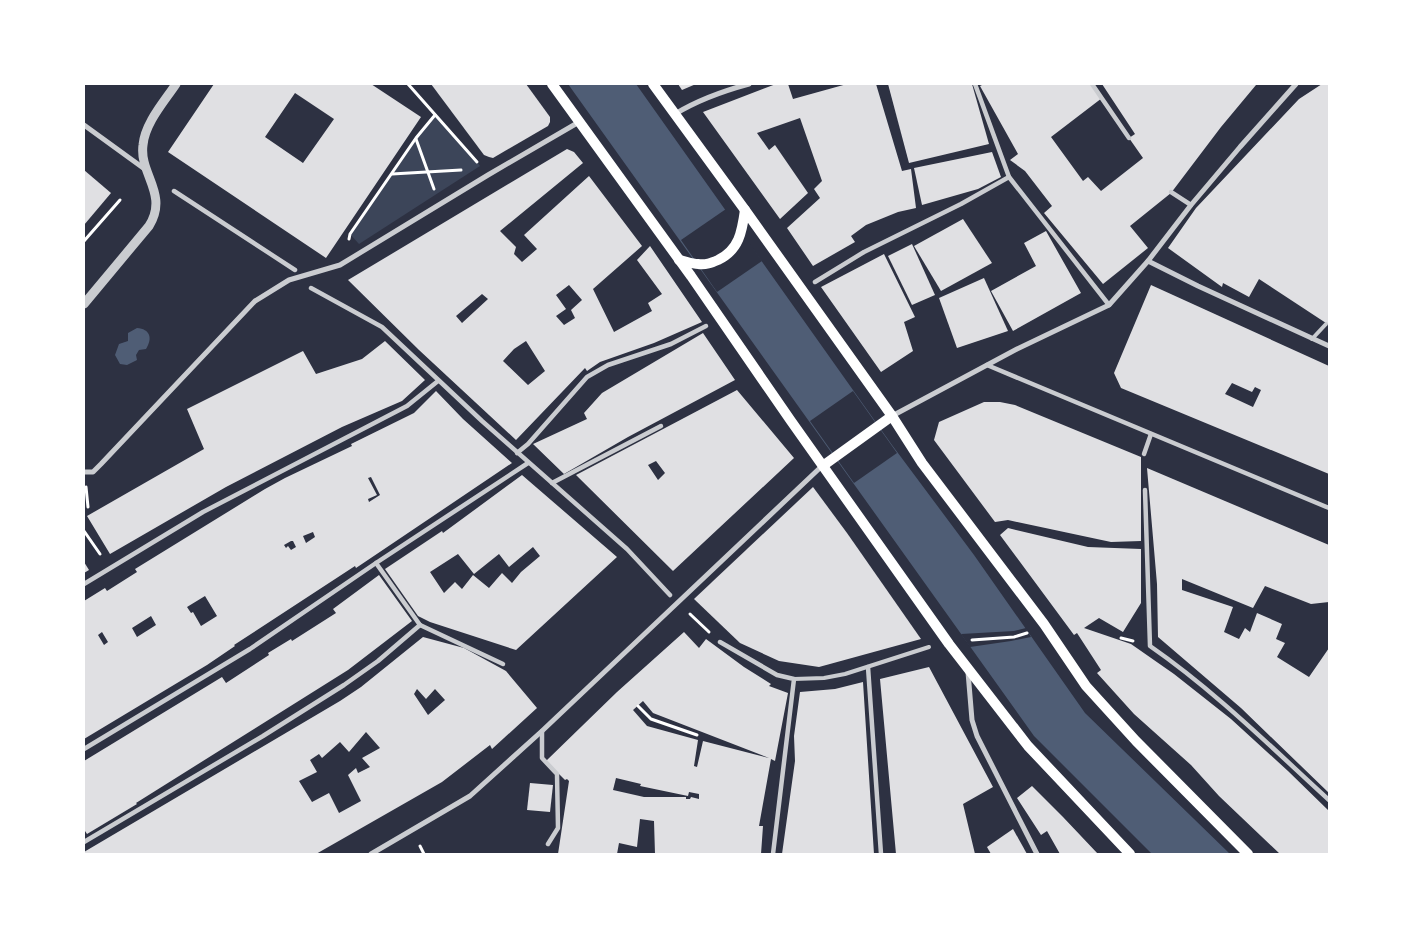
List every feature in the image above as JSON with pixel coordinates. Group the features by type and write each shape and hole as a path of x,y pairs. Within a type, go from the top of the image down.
{"main road":[{"path":"552,84 679,260 949,644 968,666 1028,746 1130,854"},
{"path":"652,84 745,210 892,416 922,462 1044,624 1086,686 1136,741 1248,854"},
{"path":"679,260 709,264 727,255 734,247 741,231 745,210"},
{"path":"824,465 892,416"}],"street":[{"path":"84,304 154,218 156,206 155,192 143,154 145,135 176,84"},
{"path":"675,115 690,105 721,92 749,84"},
{"path":"976,84 1009,177 1109,305"},
{"path":"1092,84 1129,138"},
{"path":"892,416 1043,336 1109,305 1148,261 1191,205 1294,84"},
{"path":"84,472 92,472 100,464 255,301 289,280 340,265 579,122"},
{"path":"84,125 148,171"},
{"path":"815,282 864,252 961,204 1009,177"},
{"path":"174,191 295,270"},
{"path":"1171,192 1191,205"},
{"path":"1148,261 1329,346"},
{"path":"311,288 382,327 517,453 626,549 670,596"},
{"path":"517,453 528,444 587,377 608,365 671,344 706,326"},
{"path":"987,365 1329,508"},
{"path":"84,584 203,512 407,406 438,381"},
{"path":"552,483 661,426"},
{"path":"1144,454 1151,434"},
{"path":"84,749 250,649 528,463"},
{"path":"370,854 470,796 542,731 824,465"},
{"path":"1145,490 1150,646 1183,669 1228,707 1329,800"},
{"path":"376,563 420,625 503,664"},
{"path":"84,842 264,736 344,685 378,661 420,625"},
{"path":"720,642 778,674 794,679 773,854"},
{"path":"968,666 974,728 1037,854"},
{"path":"868,667 881,854"},
{"path":"542,731 542,758 557,774 558,828 548,844"}],"lane":[{"path":"1312,338 1326,324"},
{"path":"794,679 824,678 868,667 929,647"}],"path":[{"path":"408,84 480,166"},
{"path":"348,246 350,234 416,138 435,115"},
{"path":"416,138 434,191"},
{"path":"392,174 466,169"},
{"path":"84,241 120,200"},
{"path":"84,531 111,568"},
{"path":"686,610 720,642"},
{"path":"966,641 1014,637 1029,632"},
{"path":"638,706 651,719 697,735"},
{"path":"420,846 424,854"}],"shaded area":[{"path":"568,84 636,84 1085,713 1230,854 1152,854 1034,736"},
{"path":"435,115 480,166 359,244 350,234 416,138"},
{"path":"137,328 145,330 149,335 148,345 146,349 139,350 136,355 137,360 127,365 120,364 115,355 119,344 128,341 128,333"}],"pier":[{"path":"726,209 762,261 717,292 681,240"},
{"path":"853,391 897,453 854,483 810,421"},
{"path":"1026,628 1031,637 970,647 961,634 1014,631"}],"building":[{"path":"214,84 371,84 421,117 326,258 168,152","holes":["295,93 334,119 303,163 265,137"]},
{"path":"431,84 526,84 550,117 550,122 548,126 493,158 489,157 484,155"},
{"path":"678,84 696,84 682,90"},
{"path":"776,84 788,84 793,99 847,84 876,84 902,171 911,169 916,208 898,212 866,225 851,236 855,242 813,266 787,228 820,198 814,189 822,181 800,118 757,133 769,150 775,145 808,193 780,219 703,112"},
{"path":"888,84 972,84 989,144 909,163"},
{"path":"984,84 1092,84 1102,98 1051,137 1083,181 1088,177 1101,191 1143,158 1129,138 1135,134 1102,84 1256,85 1221,127 1171,193 1130,226 1148,248 1103,284 1044,213 1052,206 1025,171 1010,160 1018,154 980,86"},
{"path":"1322,84 1329,84 1329,325 1259,279 1249,297 1223,283 1222,287 1168,248 1196,208 1299,99"},
{"path":"567,149 574,152 583,163 500,231 516,247 514,254 522,262 537,249 524,235 589,176 642,246 593,289 614,332 652,311 648,303 662,294 637,260 650,246 702,322 654,343 600,362 587,371 585,368 516,440 419,350 348,280","holes":["569,285 582,300 571,310 575,318 564,325 556,316 566,309 556,295","482,294 488,299 462,323 456,316","526,341 545,371 528,385 503,361 514,349"]},
{"path":"992,152 1001,177 978,189 922,205 914,168"},
{"path":"84,170 111,193 84,225"},
{"path":"963,219 992,263 941,291 914,246"},
{"path":"1046,231 1081,293 1013,331 991,291 1036,266 1024,243"},
{"path":"912,244 935,295 912,305 888,256"},
{"path":"884,254 915,317 904,322 913,351 881,372 821,287"},
{"path":"984,278 1008,331 957,348 939,298"},
{"path":"1151,285 1329,366 1329,474 1121,388 1114,373","holes":["1232,383 1252,392 1255,387 1261,390 1253,407 1225,394"]},
{"path":"703,333 735,380 628,437 564,474 533,444 587,419 584,413 602,393"},
{"path":"385,341 425,380 402,401 342,427 226,487 110,554 87,516 204,449 187,409 303,351 316,374 362,359"},
{"path":"737,390 794,458 673,571 576,475","holes":["656,461 665,473 658,480 648,465"]},
{"path":"436,391 463,419 512,463 356,568 355,566 234,645 207,665 84,739 84,601 105,588 107,591 137,572 135,569 265,489 414,413","holes":["371,477 380,495 369,502 368,499 377,495 368,478","313,532 315,537 306,543 303,536","291,541 293,541 296,547 291,550 288,546 286,548 284,545","205,596 217,616 201,626 193,612 191,613 187,607","151,616 156,625 137,637 132,628","102,632 108,642 104,645 98,635"]},
{"path":"984,402 1000,402 1015,405 1141,457 1141,541 1111,542 1008,520 995,522 934,440 939,422"},
{"path":"1147,468 1329,545 1329,602 1311,604 1265,586 1253,608 1182,579 1182,590 1233,607 1224,632 1239,639 1245,628 1250,632 1257,613 1282,624 1276,639 1285,643 1277,657 1309,677 1329,648 1329,793 1241,708 1158,637 1157,584"},
{"path":"522,475 617,557 516,650 430,622 418,616 385,569 442,531 443,533","holes":["533,547 540,556 521,572 512,583 502,573 489,588 473,575 462,589 455,582 444,593 430,572 458,554 474,574 499,554 509,567"]},
{"path":"813,487 921,639 819,667 779,661 740,643 694,599"},
{"path":"1008,528 1088,547 1141,549 1141,603 1123,632 1099,618 1084,628 1131,644 1174,674 1231,719 1288,771 1329,811 1329,854 1280,854 1219,796 1191,765 1134,714 1097,673 1101,670 1077,633 1074,635 1000,535"},
{"path":"84,562 89,570 84,573"},
{"path":"379,575 412,621 348,670 137,804 87,834 84,832 84,761 222,677 226,683 269,655 268,653 291,639 292,641 336,613 333,609"},
{"path":"684,632 699,648 706,639 771,684 769,686 788,693 775,761 771,759 759,826 763,826 761,854 655,854 654,821 640,819 637,847 619,843 617,854 558,854 569,781 565,780 546,761 617,692","holes":["643,701 653,713 769,758 703,741 697,767 694,766 698,740 647,726 633,710","616,778 641,784 640,786 688,796 689,792 699,794 699,799 691,797 690,799 686,799 686,797 644,797 613,790"]},
{"path":"423,637 464,648 506,671 537,708 492,749 490,745 442,782 316,854 84,854 84,852 361,687","holes":["417,689 426,699 435,689 445,700 428,715 414,694","366,732 380,748 362,758 370,767 358,773 356,768 348,775 361,801 339,813 329,793 312,802 299,781 317,772 310,760 319,754 322,758 340,742 349,752"]},
{"path":"929,667 993,787 963,804 975,854 896,854 880,679"},
{"path":"863,682 874,854 782,854 795,761 794,736 800,692 835,689"},
{"path":"530,783 553,785 550,812 527,810"},
{"path":"1032,786 1098,854 1060,854 1047,831 1041,835 1017,798"},
{"path":"1013,829 1027,854 991,854 987,847"}]}
